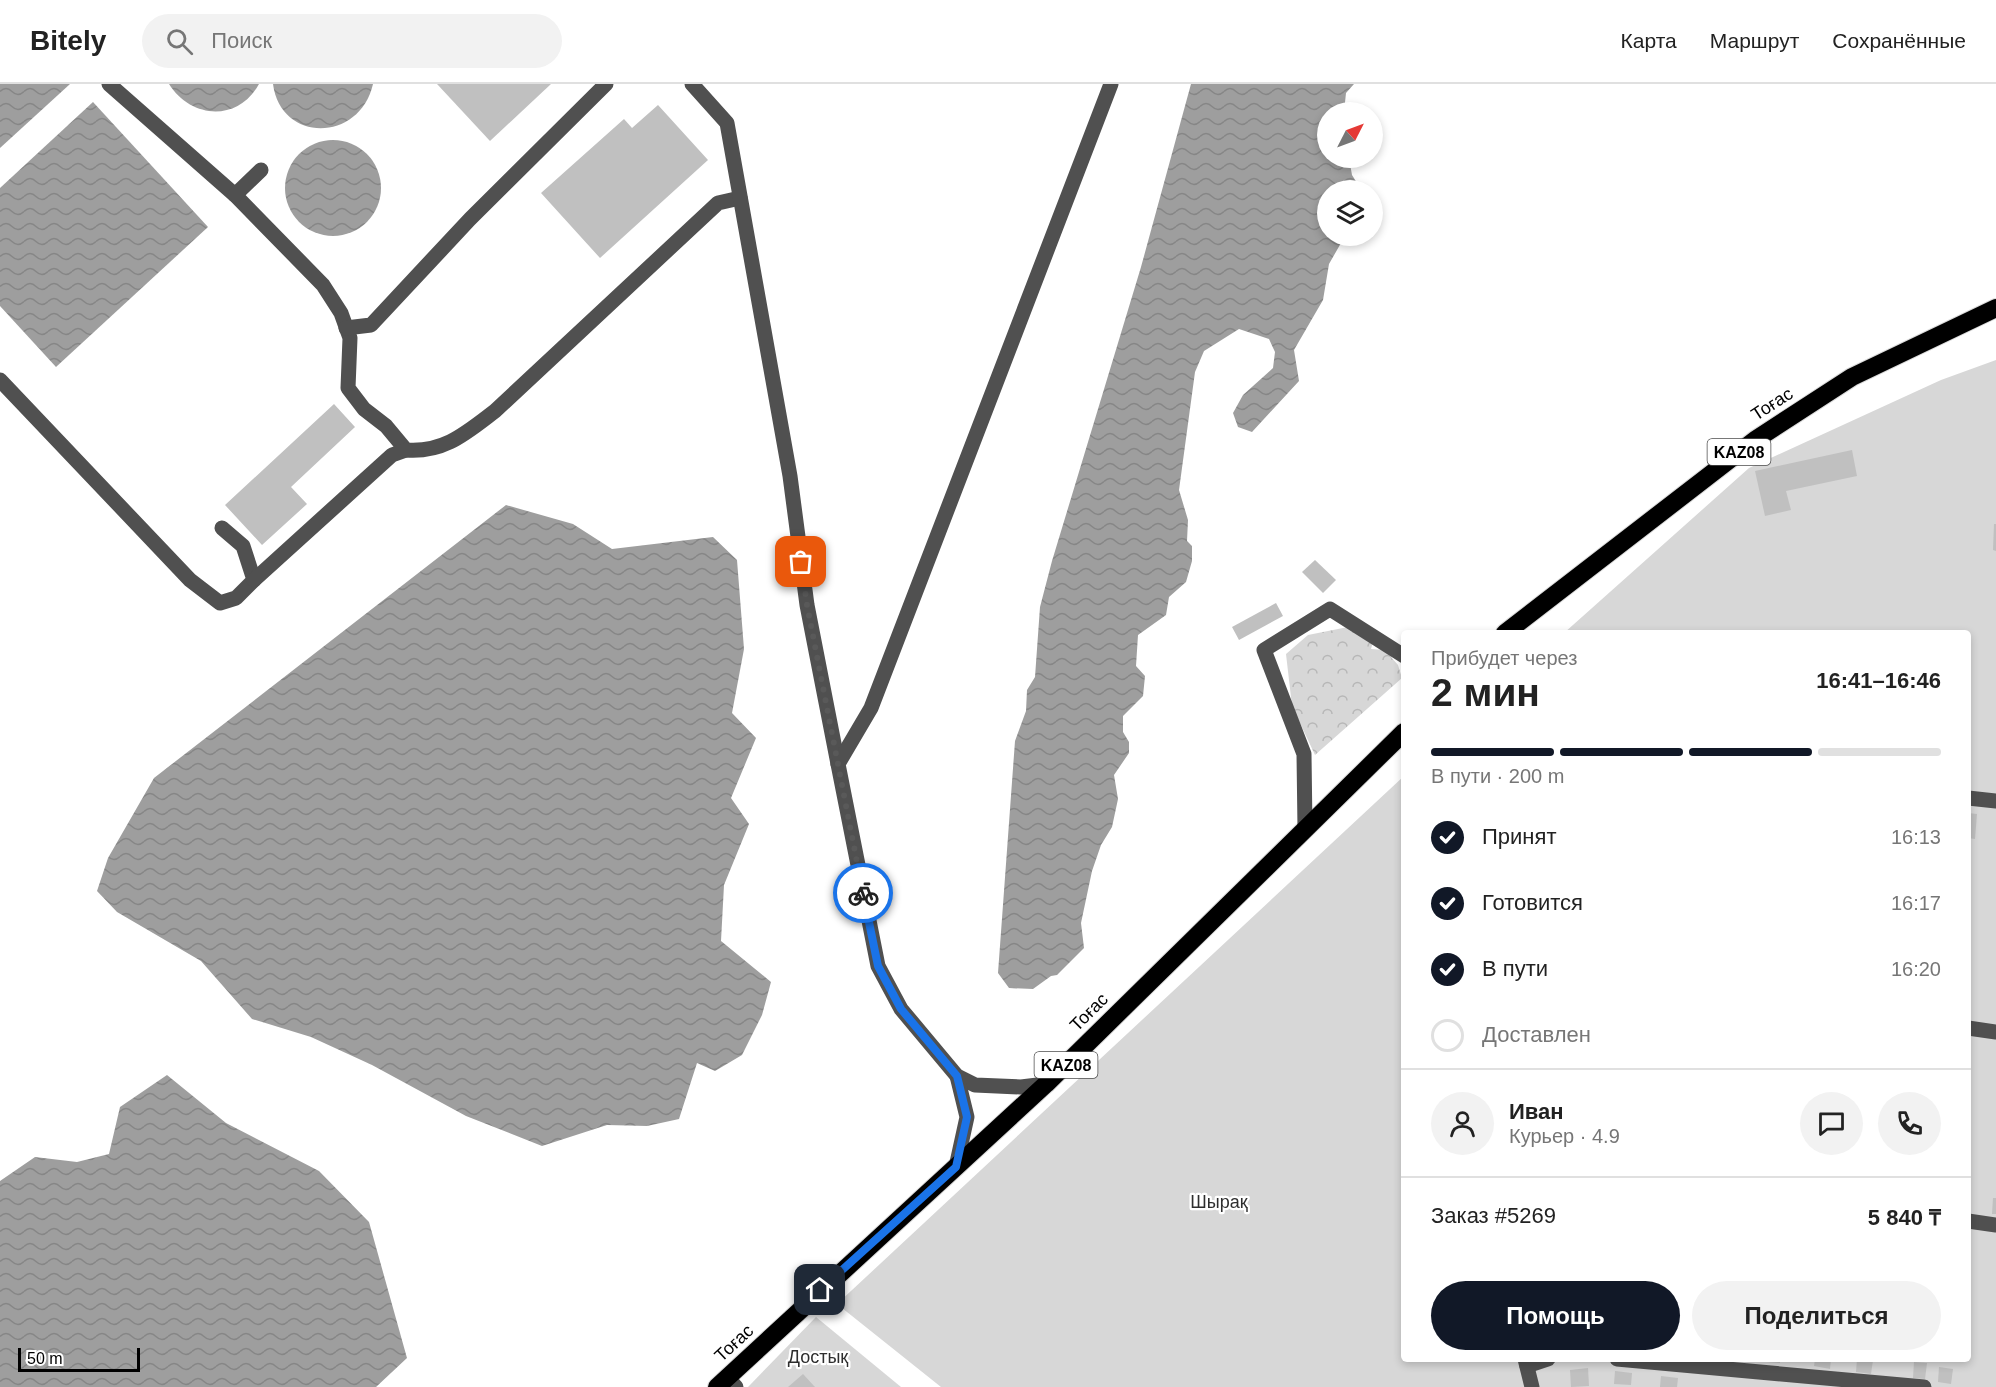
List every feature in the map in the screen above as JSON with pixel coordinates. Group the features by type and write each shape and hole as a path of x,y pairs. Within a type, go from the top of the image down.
{"highway":[{"name":"Тоғас","path":"1509,630 1755,440 1852,377 1996,308"},
{"name":"Тоғас","path":"727,1384 1046,1084 1401,735"}],"street":[{"path":"109,84 235,195 323,285 341,313 350,338 348,388 364,410 386,426 406,450"},
{"path":"346,328 371,325 470,219 606,84"},
{"path":"692,84 727,123 790,476 807,605 878,966 901,1009 957,1076 975,1085 1021,1087 1046,1084"},
{"path":"838,764 871,708 1111,84"},
{"path":"235,195 261,170"},
{"path":"0,380 198,586 220,603 236,598 392,456 406,450 427,452 459,438 495,411 718,204 740,198"},
{"path":"222,528 243,546 254,580"},
{"path":"1305,829 1304,754 1264,650 1330,609 1401,654"},
{"path":"1971,798 1996,801"},
{"path":"1971,1028 1996,1032"},
{"path":"956,1167 967,1117 957,1076"},
{"path":"1971,1221 1996,1225"},
{"path":"1650,1362 1924,1387"},
{"path":"1526,1363 1532,1387"}],"green space":[{"name":"Шырақ","path":"1996,360 1996,1387 941,1387 837,1304 1401,779 1401,1362 1971,1362 1971,630 1567,630 1749,468 1941,380"},
{"path":"1348,627 1373,642 1371,649 1385,650 1398,665 1401,675 1401,679 1315,755 1292,706 1286,654 1308,635"},
{"name":"Достық","path":"816,1317 901,1387 748,1387"}],"water":[{"path":"0,84 70,84 0,148"},
{"path":"169,84 259,84 239,105 227,110 214,111 189,104 178,96"},
{"path":"273,84 373,84 365,103 353,117 338,125 321,128 305,126 290,117 279,104"},
{"path":"1191,84 1354,84 1346,93 1345,102 1317,102 1317,168 1351,168 1355,180 1317,180 1317,246 1339,246 1329,264 1323,300 1294,350 1299,381 1252,432 1238,427 1233,413 1243,395 1273,368 1275,352 1269,339 1239,329 1204,351 1195,372 1179,490 1188,520 1187,541 1192,546 1192,561 1186,582 1169,597 1166,615 1138,635 1136,666 1145,676 1143,696 1123,716 1123,732 1129,742 1129,753 1114,775 1118,799 1112,827 1101,845 1092,871 1081,923 1084,948 1057,975 1051,976 1033,989 1009,988 998,973 1015,741 1026,711 1027,690 1035,677 1040,607 1052,561 1141,267"},
{"path":"93,102 208,227 56,367 0,306 0,188"},
{"path":"333,140 351,143 367,154 378,170 381,188 378,206 367,222 351,233 333,236 315,233 299,222 288,206 285,188 288,170 299,154 315,143"},
{"path":"506,505 573,524 612,549 713,537 737,560 744,649 732,713 756,738 731,798 749,824 724,885 721,941 771,982 762,1015 742,1055 715,1071 697,1063 679,1119 647,1126 607,1125 542,1146 466,1116 372,1065 311,1037 252,1019 201,961 117,912 97,891 108,858 154,778"},
{"path":"167,1075 226,1123 319,1171 369,1222 407,1358 376,1387 0,1387 0,1181 35,1157 77,1162 109,1154 120,1107"}],"building":[{"path":"437,84 551,84 490,141"},
{"path":"658,105 708,160 600,258 541,193 624,119 632,128"},
{"path":"334,404 355,427 291,487 307,504 262,545 225,505"},
{"path":"1852,450 1857,476 1786,491 1791,510 1765,516 1755,471"},
{"path":"1994,524 1996,524 1996,551 1993,550"},
{"path":"1315,560 1336,580 1323,593 1302,572"},
{"path":"1276,603 1283,616 1239,640 1232,627"},
{"path":"1971,813 1977,814 1975,839 1971,838"},
{"path":"1993,1198 1996,1198 1996,1214 1992,1214"},
{"path":"1815,1362 1831,1362 1830,1369 1814,1366"},
{"path":"1857,1362 1873,1362 1871,1374 1856,1372"},
{"path":"1914,1362 1927,1363 1925,1379 1913,1378"},
{"path":"1939,1367 1953,1369 1951,1384 1938,1382"},
{"path":"1588,1368 1589,1386 1571,1387 1570,1370"},
{"path":"1615,1371 1632,1373 1631,1385 1614,1384"},
{"path":"803,1374 815,1387 788,1387"},
{"path":"1661,1376 1678,1378 1677,1387 1660,1387"}],"way so far":[{"path":"801,562 807,605 863,893"}],"route":[{"path":"820,1290 956,1167 967,1117 957,1076 901,1009 878,966 863,893"}]}
